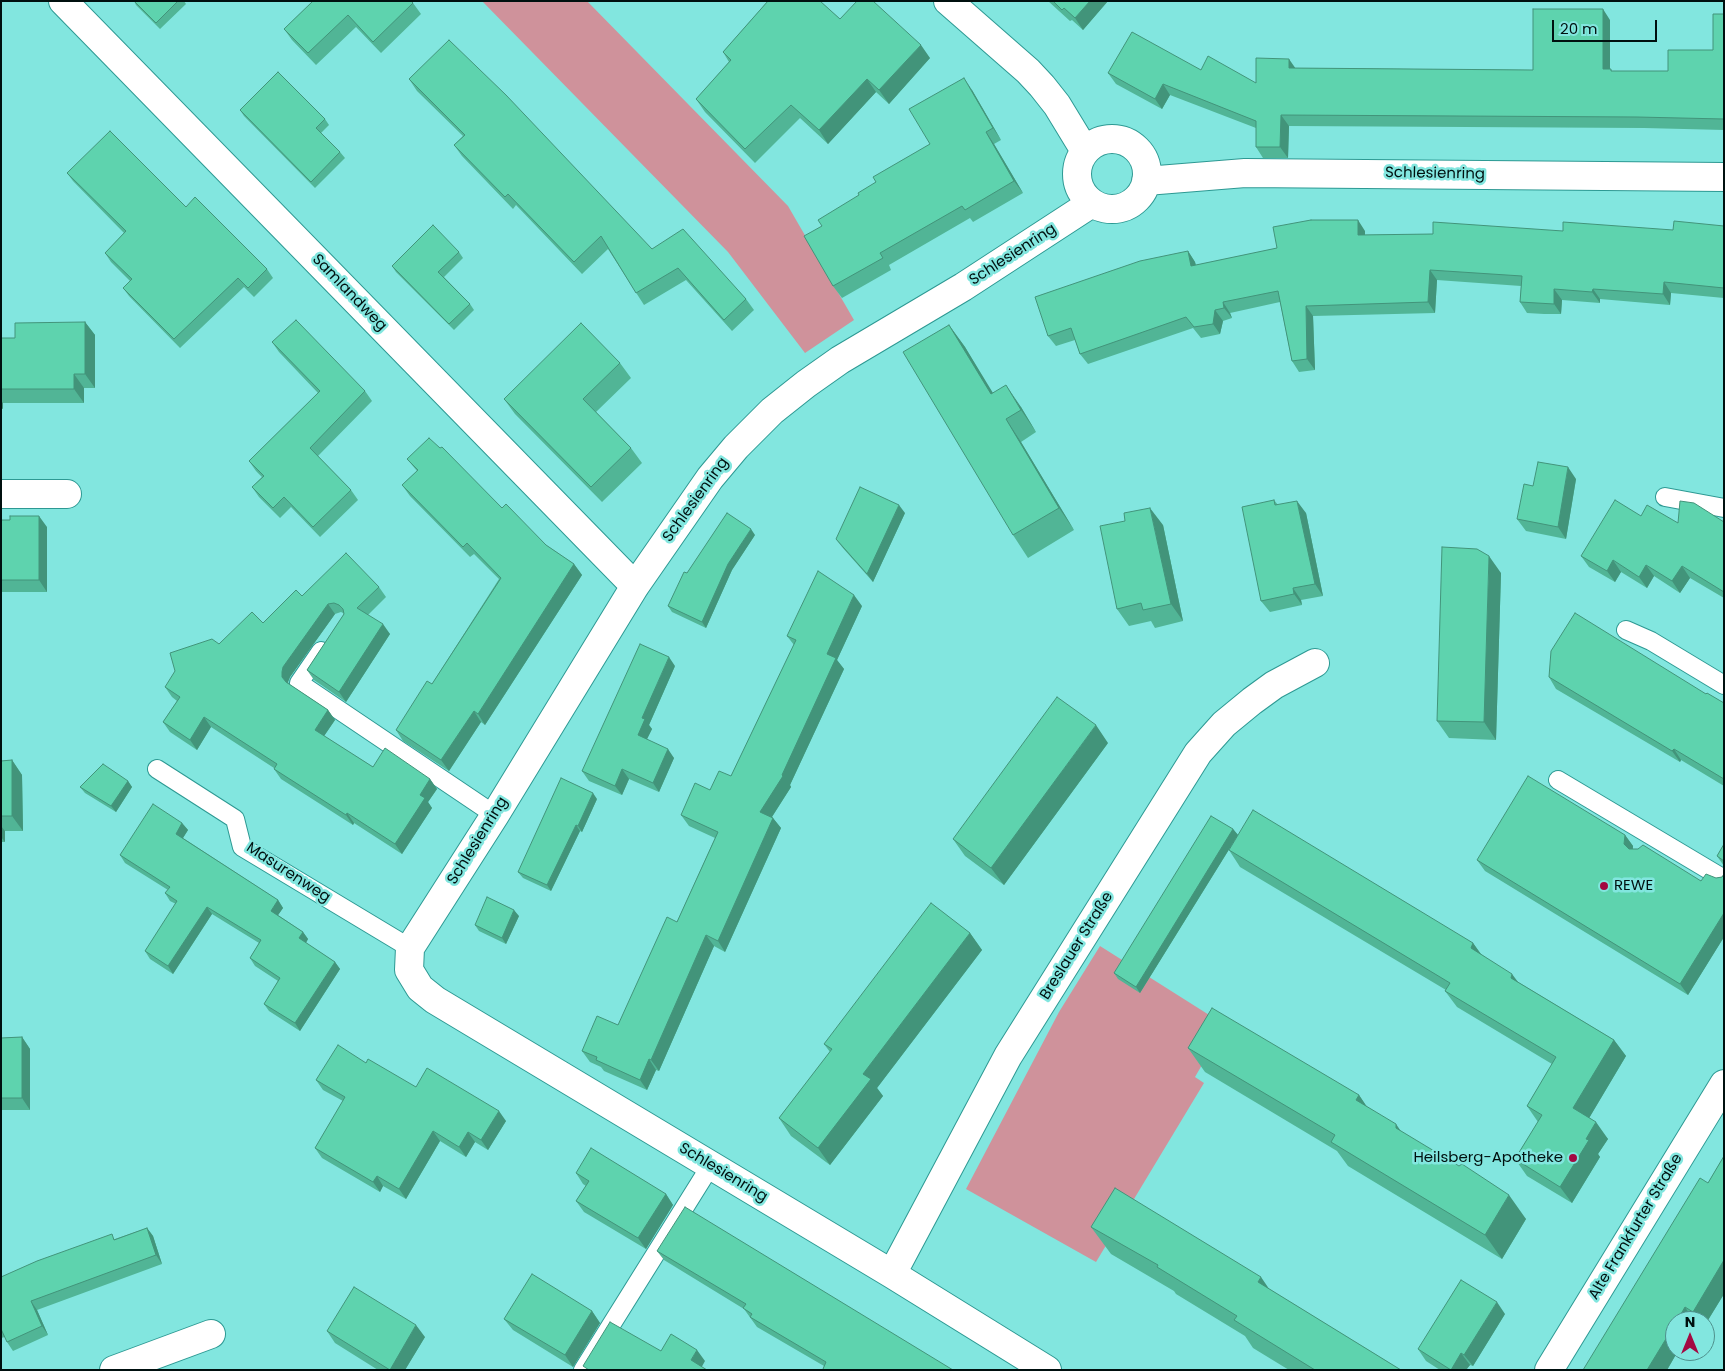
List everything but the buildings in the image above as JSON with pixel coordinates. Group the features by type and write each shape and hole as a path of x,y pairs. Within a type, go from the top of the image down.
{"street":[{"name":"Samlandweg","path":"63,1 635,586"},
{"path":"948,1 1028,71 1042,86 1084,151"},
{"path":"1112,138 1124,140 1136,148 1145,161 1147,170 1146,181 1145,188 1137,199 1128,206 1115,209 1102,208 1092,204 1078,186 1077,168 1079,158 1092,143 1112,138"},
{"name":"Schlesienring","path":"1146,181 1245,173 1724,177"},
{"name":"Schlesienring","path":"1047,1370 892,1274 435,1000 420,988 409,970 410,948 635,586 710,478 736,447 772,412 806,384 840,360 962,287 1092,204"},
{"path":"1,494 67,494"},
{"name":"Breslauer Straße","path":"892,1274 1008,1056 1198,753 1224,724 1252,701 1274,685 1315,663"},
{"name":"Alte Frankfurter Straße","path":"1549,1370 1724,1084"},
{"path":"114,1370 212,1334"}],"lane":[{"path":"1665,497 1724,508"},
{"path":"1626,630 1650,641 1724,685"},
{"path":"330,638 299,683 495,814"},
{"name":"Masurenweg","path":"157,769 235,819 242,847 410,948"},
{"path":"1558,780 1724,879"},
{"path":"1642,851 1652,836"},
{"path":"583,1370 711,1165"}],"shaded area":[{"path":"482,1 587,1 788,206 854,320 805,353 728,252"},
{"path":"1100,946 1225,1025 1195,1077 1204,1083 1096,1262 966,1189 1059,1012"}],"place":[{"name":"REWE","path":"1604,886"},
{"name":"Heilsberg-Apotheke","path":"1573,1158"}]}
